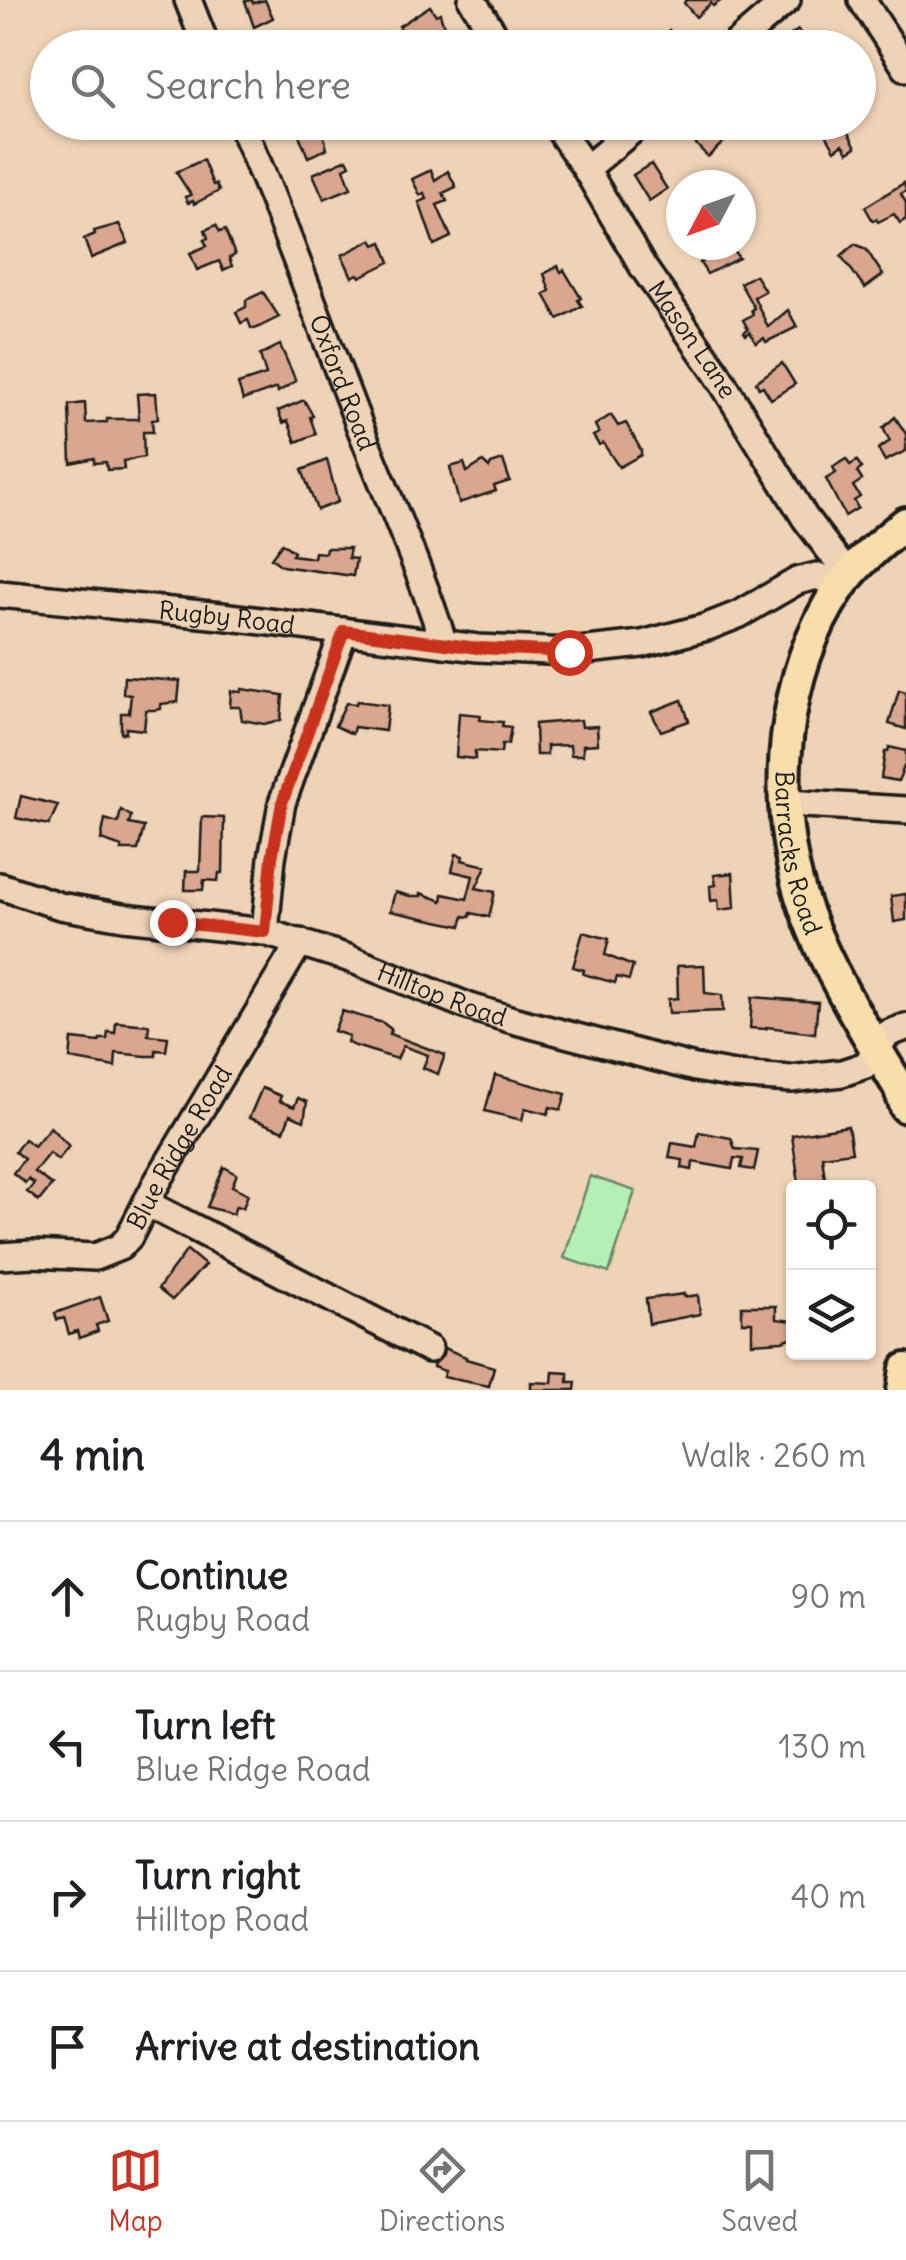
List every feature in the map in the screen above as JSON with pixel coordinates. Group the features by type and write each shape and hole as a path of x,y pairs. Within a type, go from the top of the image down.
{"main road":[{"path":"841,573 906,523"},
{"name":"Barracks Road","path":"841,573 807,652 792,711 786,802 792,862 826,955 906,1107"},
{"path":"903,1390 906,1369"}],"street":[{"path":"188,0 200,30"},
{"path":"472,0 492,30"},
{"path":"752,30 787,0"},
{"path":"862,0 906,68"},
{"name":"Oxford Road","path":"247,140 432,603 444,644"},
{"name":"Mason Lane","path":"566,140 643,267 716,372 841,573"},
{"path":"586,169 621,140"},
{"name":"Rugby Road","path":"0,594 444,644 569,652 606,650 707,627 807,578 841,573"},
{"path":"265,932 282,803 344,631"},
{"path":"786,802 906,810"},
{"name":"Hilltop Road","path":"0,886 60,906 265,932 470,1006 735,1075 817,1078 866,1065 887,1034 906,1027"},
{"name":"Blue Ridge Road","path":"0,1256 95,1258 108,1254 129,1237 300,942"},
{"path":"146,1203 428,1349"}],"green space":[{"path":"590,1176 635,1191 609,1273 564,1258"}],"building":[{"path":"265,0 273,18 254,27 245,1"},
{"path":"722,0 713,6 711,3 696,17 684,3"},
{"path":"430,6 436,15 440,13 444,27 402,30 399,26"},
{"path":"301,140 325,140 327,149 308,157"},
{"path":"698,140 726,140 708,157 695,143"},
{"path":"829,140 852,140 856,147 848,152 843,144 835,150"},
{"path":"347,159 350,165 344,168 351,188 324,199 313,174"},
{"path":"203,160 219,191 194,204 188,203 185,197 191,195 176,172"},
{"path":"651,164 666,190 649,201 633,175"},
{"path":"431,170 435,180 448,171 456,187 443,193 447,201 437,205 451,237 434,245 419,202 427,199 424,193 420,195 412,179"},
{"path":"904,183 906,191 901,194 906,203 906,219 900,223 894,214 873,221 865,207"},
{"path":"119,224 128,243 91,258 84,239 94,231"},
{"path":"216,225 220,232 225,230 235,255 229,258 232,266 223,270 219,261 197,270 190,253 207,246 205,230"},
{"path":"372,240 375,245 382,242 390,262 352,277 342,255"},
{"path":"855,244 866,249 883,275 865,288 841,256"},
{"path":"705,260 735,260 707,274 700,263"},
{"path":"558,266 581,298 578,300 582,306 558,319 544,294 550,291 544,274"},
{"path":"755,275 765,291 754,297 768,327 788,310 797,327 756,343 750,332 744,332 748,329 743,320 753,314 754,308 740,283"},
{"path":"263,292 279,317 255,329 248,320 241,323 236,312 246,307 246,300"},
{"path":"280,345 296,381 278,392 277,388 243,400 238,384 266,375 260,355"},
{"path":"782,363 795,384 771,399 756,382"},
{"path":"156,393 158,419 152,420 153,432 143,432 144,457 123,461 124,469 107,470 106,462 94,463 94,458 71,463 69,405 85,403 86,423 139,419 137,394"},
{"path":"304,400 313,416 310,417 316,434 296,442 288,421 283,423 278,411"},
{"path":"611,415 618,426 626,423 641,450 641,455 619,467 603,443 599,445 593,436 599,433 595,425"},
{"path":"895,417 906,434 906,451 885,461 878,449 890,441 883,428"},
{"path":"846,459 850,465 857,461 862,468 857,472 862,480 853,486 860,497 854,501 858,508 845,516 826,479 836,473 833,467"},
{"path":"327,460 338,502 317,510 302,470"},
{"path":"503,460 510,481 494,486 496,491 459,503 450,467 464,463 467,472 483,462 489,468"},
{"path":"282,543 294,552 292,555 314,558 315,552 325,553 326,548 350,548 348,558 356,559 353,576 282,566 271,558"},
{"path":"124,677 180,681 178,702 146,710 144,730 126,728 126,733 121,733 121,713 129,713 131,695 123,694"},
{"path":"899,690 906,692 906,729 889,724"},
{"path":"231,691 283,695 281,720 264,724 242,720 240,707 230,707"},
{"path":"682,700 689,721 661,731 651,712"},
{"path":"346,703 388,705 385,731 354,727 352,734 335,726"},
{"path":"459,713 481,715 480,720 503,722 502,726 511,727 508,744 502,744 501,753 475,751 475,759 456,757"},
{"path":"581,720 582,727 597,726 598,744 583,745 583,755 571,755 570,745 547,746 547,755 536,755 535,724"},
{"path":"889,747 906,751 898,781 881,778"},
{"path":"21,796 58,805 49,825 16,818"},
{"path":"121,810 131,816 129,824 144,827 138,850 121,850 122,847 101,840 105,819 118,823"},
{"path":"202,817 224,818 223,873 219,873 218,881 204,880 203,890 185,890 186,871 200,871"},
{"path":"456,854 463,856 462,860 486,866 476,888 495,892 489,917 471,913 470,917 464,916 461,926 390,911 395,892 410,896 421,893 442,901 443,894 467,899 473,876 452,871"},
{"path":"733,873 735,908 719,910 718,900 711,901 710,886 716,885 714,875"},
{"path":"906,894 906,920 894,922 891,896"},
{"path":"583,932 609,939 605,955 633,966 629,980 617,977 615,983 573,967"},
{"path":"704,965 705,993 722,995 723,1011 669,1013 668,999 678,998 677,966"},
{"path":"752,997 818,1002 815,1033 750,1028"},
{"path":"342,1011 383,1023 391,1029 390,1034 445,1055 438,1074 423,1068 428,1055 403,1046 397,1059 347,1042 349,1036 334,1031"},
{"path":"116,1022 149,1025 148,1035 168,1037 166,1051 156,1050 156,1056 116,1053 115,1067 70,1059 72,1039 107,1039 108,1032 115,1033"},
{"path":"495,1075 566,1094 561,1110 550,1107 548,1114 525,1108 522,1120 485,1111"},
{"path":"262,1088 294,1107 298,1098 307,1102 304,1121 290,1115 284,1131 249,1118"},
{"path":"848,1126 852,1152 822,1156 825,1179 799,1180 792,1135"},
{"path":"50,1127 69,1146 58,1160 49,1153 34,1172 52,1185 39,1201 27,1192 34,1184 28,1179 25,1183 13,1173 24,1159 15,1152 24,1139 34,1146"},
{"path":"699,1132 731,1138 735,1149 758,1151 754,1170 741,1168 743,1159 734,1158 732,1169 693,1162 692,1170 682,1168 683,1160 669,1158 672,1143 696,1147"},
{"path":"224,1167 237,1174 232,1186 248,1194 243,1208 236,1206 233,1214 207,1207"},
{"path":"187,1250 205,1265 172,1300 158,1289"},
{"path":"698,1295 700,1314 649,1324 646,1299"},
{"path":"100,1297 108,1321 96,1325 98,1331 79,1338 77,1331 69,1334 64,1318 57,1320 55,1313"},
{"path":"742,1306 776,1306 776,1319 786,1320 786,1340 752,1343 752,1322 742,1322"},
{"path":"439,1346 494,1367 489,1386 443,1377 445,1371 433,1367"},
{"path":"553,1372 568,1373 568,1382 576,1382 575,1390 531,1390 531,1382 552,1383"}],"route":[{"path":"172,922 265,932 282,803 344,631 478,648 569,652"}]}
